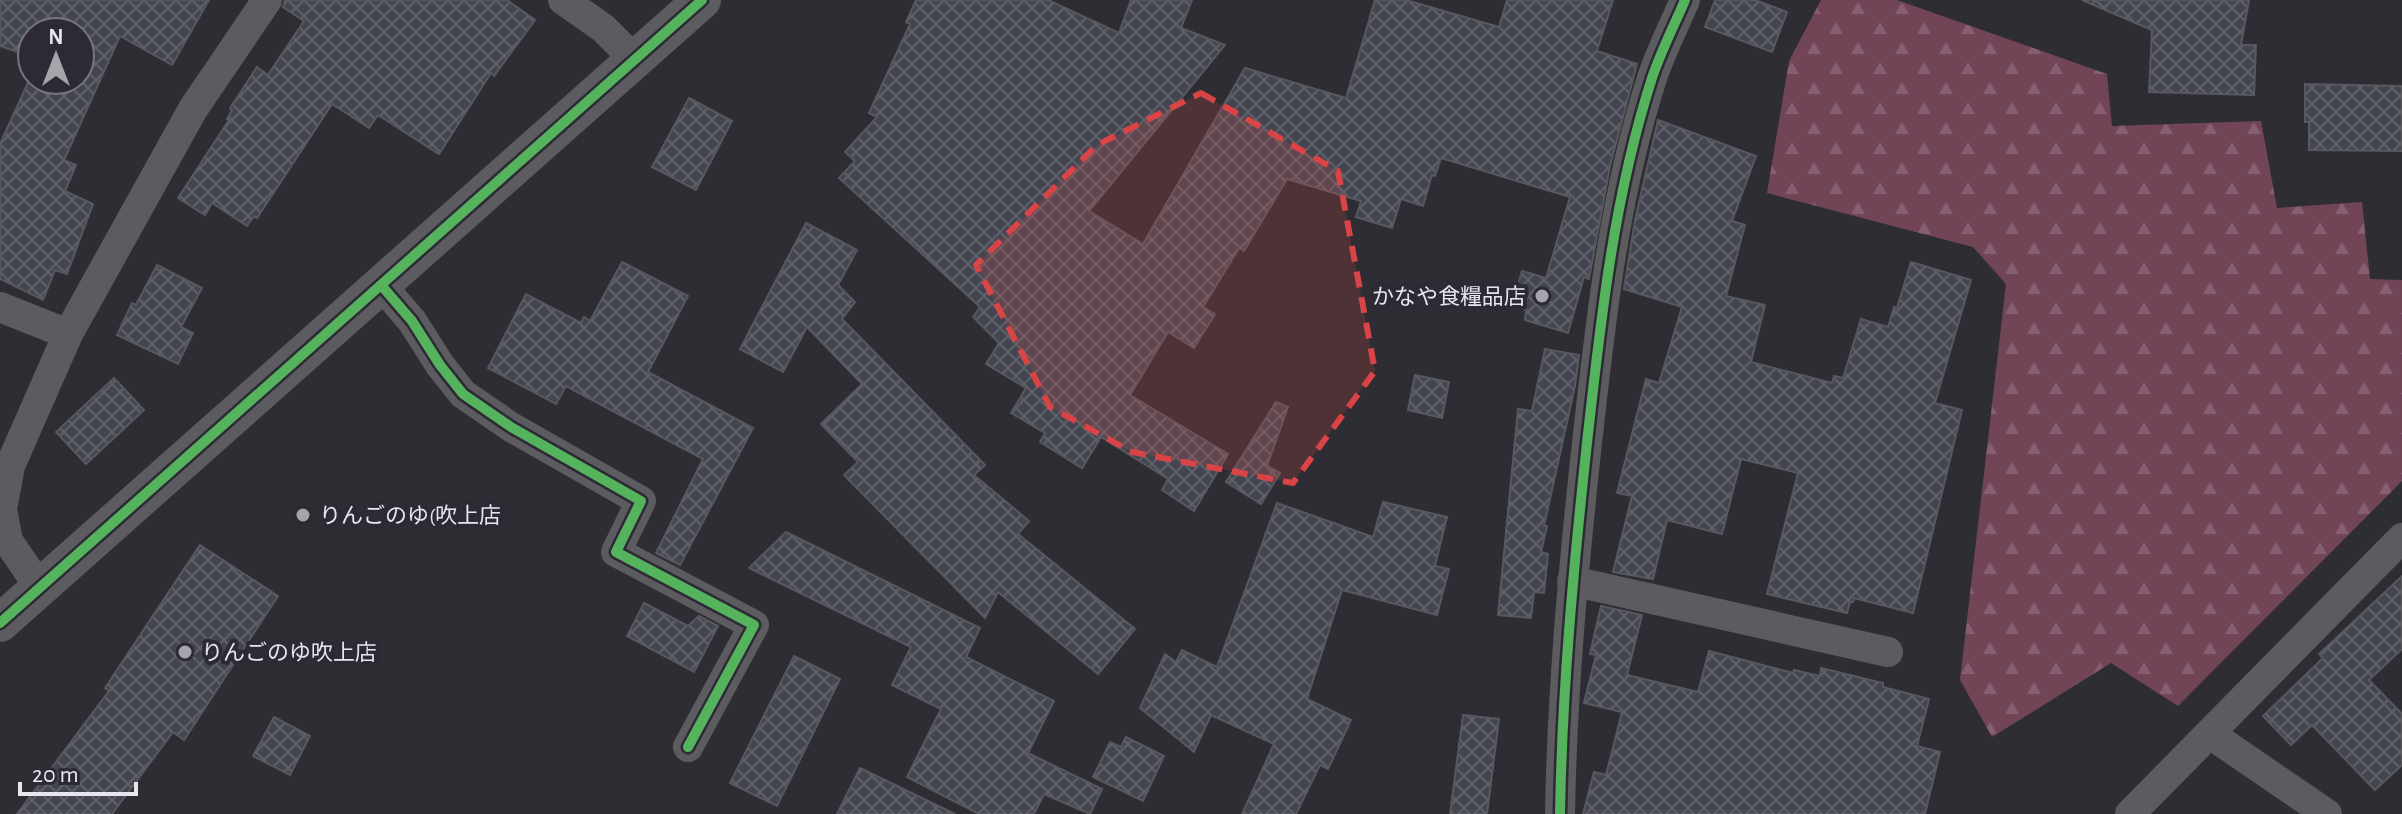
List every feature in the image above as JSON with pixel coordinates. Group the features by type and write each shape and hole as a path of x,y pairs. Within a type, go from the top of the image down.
{"street":[{"path":"40,588 8,541 2,509 10,466 68,334 193,109 267,0"},
{"path":"563,0 603,28 635,60"},
{"path":"0,623 702,0"},
{"path":"1560,814 1561,714 1572,581 1605,282 1633,145 1649,89 1685,0"},
{"path":"381,285 412,321 463,394 511,427 641,501 616,552 754,625 688,747"},
{"path":"0,307 68,334"},
{"path":"2130,814 2402,538"},
{"path":"1572,581 1888,652"},
{"path":"2210,734 2327,814"}],"highlighted area":[{"path":"1201,93 1338,171 1375,371 1293,483 1132,452 1050,407 976,265 1097,145"}],"green space":[{"path":"1821,0 1897,0 2107,74 2112,126 2261,121 2277,208 2362,202 2370,279 2402,280 2402,481 2178,706 2111,663 1992,737 1960,680 2006,284 1973,247 1767,193 1789,61"}],"building":[{"path":"0,0 209,0 172,65 120,36 96,89 96,16 16,16 16,52 0,46"},
{"path":"285,0 507,0 535,20 494,76 491,73 439,154 378,115 369,128 332,104 257,218 254,216 247,226 212,203 205,215 178,198 229,120 230,108 257,67 268,75 304,21 283,7"},
{"path":"916,0 1048,0 1119,33 1131,0 1192,0 1181,28 1225,45 1089,211 1143,244 1245,68 1346,98 1375,0 1406,0 1499,27 1507,0 1613,0 1597,51 1637,64 1610,166 1589,279 1584,277 1568,333 1525,320 1526,310 1512,307 1522,271 1546,278 1570,197 1441,158 1435,176 1432,175 1423,206 1401,199 1392,228 1356,217 1361,201 1287,179 1244,251 1239,248 1203,307 1215,314 1194,348 1168,332 1130,395 1228,454 1194,511 1162,490 1168,479 1101,437 1082,468 1040,442 1045,433 1011,413 1026,388 986,364 999,343 973,317 980,307 839,178 855,161 845,152 877,117 869,113 910,24 906,22"},
{"path":"1715,0 1755,0 1787,12 1772,52 1705,27"},
{"path":"2082,0 2249,0 2241,45 2256,45 2254,95 2149,92 2152,30"},
{"path":"2305,84 2402,86 2402,151 2309,150"},
{"path":"22,96 93,96 64,160 76,165 65,191 93,204 67,274 55,270 43,300 0,279 0,144"},
{"path":"689,98 732,121 696,190 652,167"},
{"path":"1658,120 1756,156 1732,221 1745,225 1726,296 1765,305 1751,362 1832,383 1834,376 1843,378 1861,319 1888,327 1911,262 1971,280 1935,403 1962,410 1913,613 1854,598 1847,613 1767,594 1798,473 1741,459 1722,534 1667,520 1653,579 1613,572 1632,496 1617,493 1646,379 1659,383 1682,307 1624,289 1635,220"},
{"path":"806,223 857,250 838,285 855,302 842,319 985,465 974,475 1029,521 1018,534 1135,629 1098,674 998,592 985,618 844,475 858,462 821,424 862,384 807,327 783,372 740,349"},
{"path":"622,262 688,296 648,372 753,428 680,565 656,553 703,459 566,386 556,404 488,368 526,294 581,323 584,317 590,321"},
{"path":"157,265 202,288 181,327 193,333 178,364 117,335 132,303 136,305"},
{"path":"1545,349 1579,355 1544,526 1547,526 1541,552 1548,554 1544,593 1534,592 1531,618 1498,615 1518,409 1532,411"},
{"path":"1415,375 1449,382 1442,418 1408,410"},
{"path":"114,378 144,410 86,464 56,432"},
{"path":"1276,402 1288,407 1267,466 1280,473 1261,504 1226,482"},
{"path":"1383,502 1447,517 1435,566 1449,569 1437,615 1342,590 1307,699 1351,720 1328,769 1320,765 1296,814 1242,814 1274,744 1211,715 1194,752 1140,708 1165,654 1176,662 1182,650 1217,667 1277,503 1373,537"},
{"path":"786,532 980,628 966,657 1054,701 1028,753 1102,789 1090,814 1044,794 1034,814 979,814 907,777 941,709 892,685 911,647 749,568"},
{"name":"りんごのゆ吹上店","path":"200,545 278,596 184,740 173,732 112,814 17,814 109,691 105,688"},
{"path":"2402,576 2402,649 2369,680 2402,714 2402,765 2375,790 2312,725 2291,745 2263,716 2323,658 2319,654"},
{"path":"644,603 688,626 699,616 718,626 694,672 627,636"},
{"path":"1601,606 1642,615 1627,675 1698,692 1709,651 1793,673 1794,670 1820,676 1821,668 1883,683 1883,687 1929,699 1917,746 1940,752 1925,814 1583,814 1594,772 1606,775 1622,712 1584,703 1596,655 1590,654"},
{"path":"794,656 840,679 777,806 730,783"},
{"path":"1463,715 1499,719 1487,814 1450,814"},
{"path":"274,717 310,736 290,775 253,756"},
{"path":"1126,737 1164,756 1143,801 1093,777 1110,742 1121,747"},
{"path":"860,768 955,814 837,814"}],"cycle path":[{"path":"0,623 702,0"},
{"path":"1560,814 1573,588 1591,405 1610,263 1639,124 1656,68 1685,0"},
{"path":"381,285 412,321 463,394 511,427 641,501 616,552 754,625 688,747"}],"place":[{"name":"かなや食糧品店","path":"1542,296"},
{"name":"りんごのゆ(吹上店","path":"303,515"},
{"name":"りんごのゆ吹上店","path":"185,652"}]}
